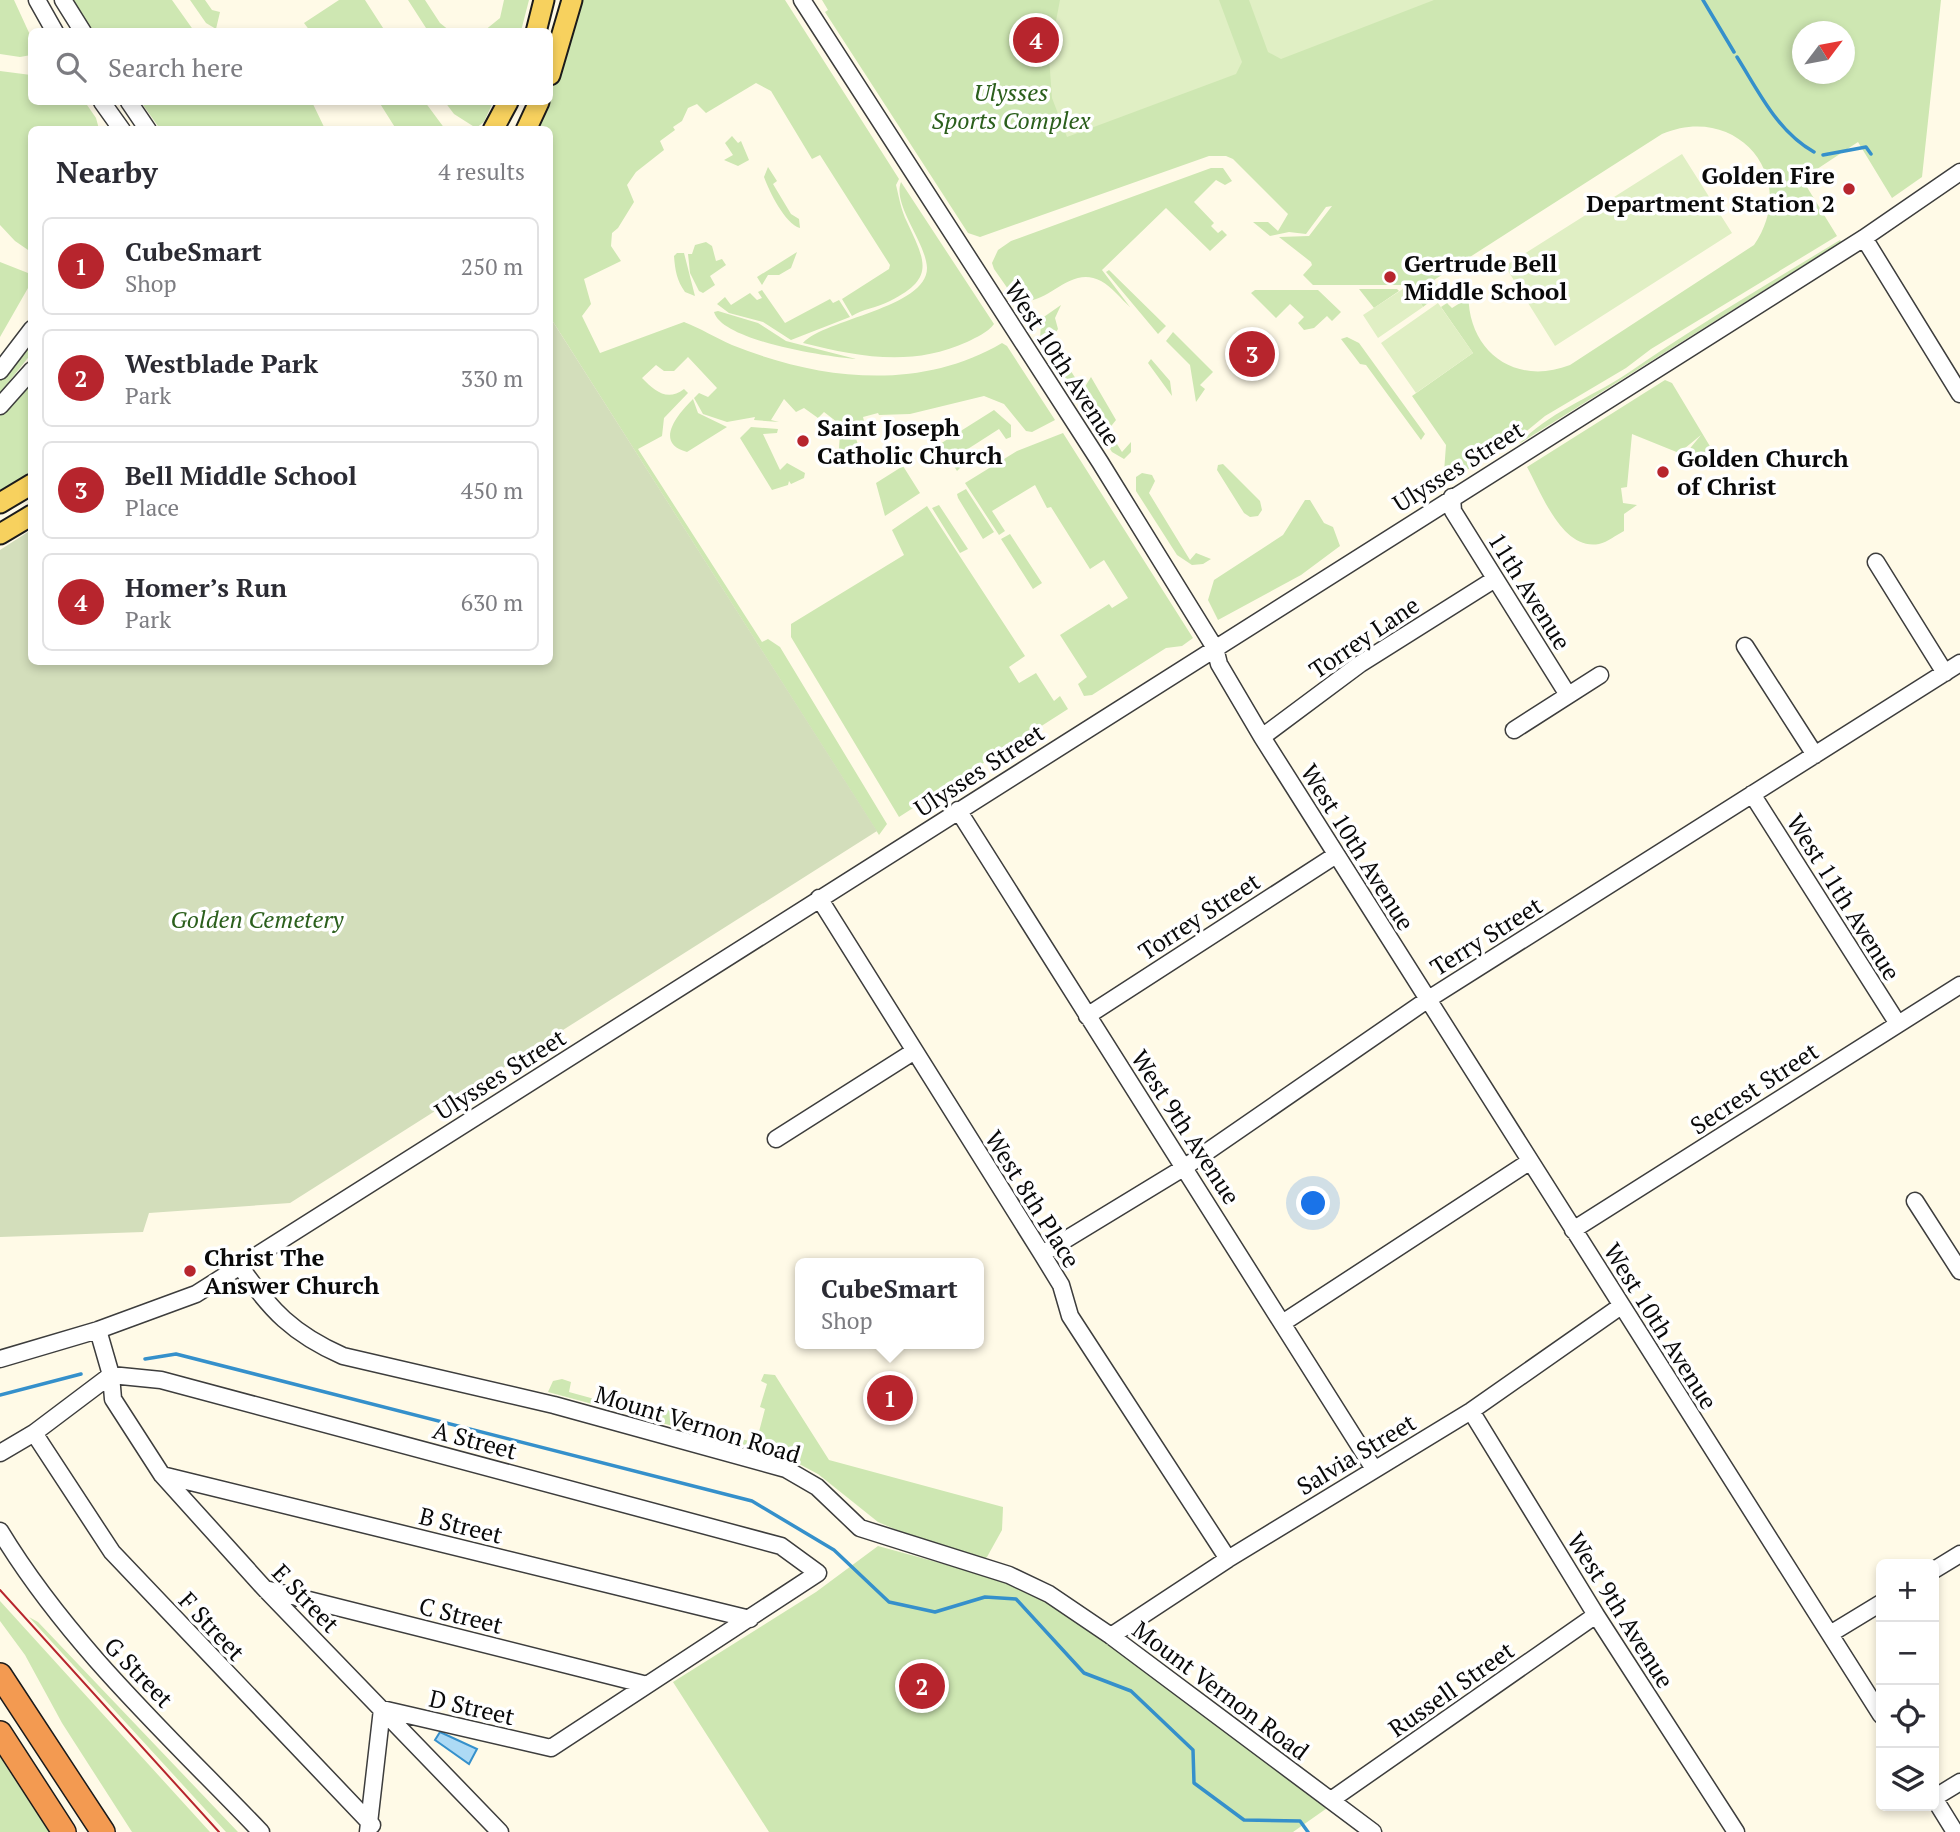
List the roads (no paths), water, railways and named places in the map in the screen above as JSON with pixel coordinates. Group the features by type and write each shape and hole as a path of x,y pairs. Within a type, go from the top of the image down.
{"highway":[{"path":"0,1675 103,1832"},
{"path":"0,1733 64,1832"},
{"path":"63,1770 109,1832"}],"main road":[{"path":"537,28 544,0"},
{"path":"553,65 572,0"},
{"path":"495,126 506,105"},
{"path":"528,126 538,105"},
{"path":"0,503 28,486"},
{"path":"0,534 28,517"}],"street":[{"path":"37,0 53,28"},
{"path":"63,0 80,28"},
{"name":"West 10th Avenue","path":"802,0 1100,462 1215,648 1219,664 1262,737 1876,1707"},
{"path":"104,105 119,126"},
{"path":"131,105 143,126"},
{"name":"Ulysses Street","path":"0,1359 98,1330 196,1294 1215,648 1452,504 1960,172"},
{"path":"1864,237 1960,394"},
{"path":"0,371 28,334"},
{"path":"0,406 28,374"},
{"name":"11th Avenue","path":"1452,504 1494,579 1568,695"},
{"path":"1876,562 1945,673"},
{"name":"Torrey Lane","path":"1262,737 1360,664 1494,579"},
{"path":"1745,646 1815,755"},
{"name":"Terry Street","path":"1042,1254 1185,1167 1427,1000 1960,663"},
{"path":"1514,730 1600,675"},
{"name":"West 11th Avenue","path":"1752,794 1898,1024"},
{"name":"West 9th Avenue","path":"958,810 1284,1322 1374,1469"},
{"name":"Torrey Street","path":"1087,1016 1336,855"},
{"name":"West 8th Place","path":"819,898 1061,1285 1070,1316 1228,1559"},
{"name":"Secrest Street","path":"1573,1230 1960,985"},
{"path":"776,1139 913,1052"},
{"path":"1284,1322 1530,1162"},
{"path":"1915,1201 1960,1271"},
{"name":"Mount Vernon Road","path":"240,1266 265,1303 290,1327 310,1341 343,1356 554,1405 786,1469 817,1487 860,1528 1009,1574 1049,1594 1111,1636 1203,1708 1373,1832"},
{"name":"Salvia Street","path":"1111,1636 1228,1559 1471,1411 1621,1306"},
{"name":"E Street","path":"98,1330 111,1375 113,1399 162,1475 265,1590 500,1832"},
{"path":"0,1453 34,1433 111,1375"},
{"name":"A Street","path":"111,1375 161,1380 781,1546 818,1573 750,1619"},
{"name":"West 9th Avenue","path":"1471,1411 1596,1615 1736,1832"},
{"name":"F Street","path":"34,1433 112,1552 372,1829"},
{"name":"B Street","path":"162,1475 750,1619"},
{"name":"G Street","path":"0,1531 28,1577 80,1644 261,1832"},
{"path":"1939,1567 1960,1554"},
{"name":"C Street","path":"265,1590 647,1685"},
{"path":"1830,1634 1876,1606"},
{"name":"Russell Street","path":"1331,1800 1596,1615"},
{"path":"647,1685 750,1619"},
{"name":"D Street","path":"382,1709 551,1748 647,1685"},
{"path":"372,1829 382,1709"},
{"path":"1939,1795 1960,1782"},
{"path":"1939,1806 1955,1832"}],"water":[{"path":"440,1732 477,1749 469,1764 435,1740"}],"waterway":[{"path":"1703,0 1734,52"},
{"path":"1737,57 1779,122 1814,152"},
{"path":"1823,155 1866,147 1871,154"},
{"path":"145,1359 176,1354 752,1501 834,1550 889,1602 935,1612 985,1597 1016,1599 1084,1673 1131,1691 1193,1750 1194,1783 1244,1820 1300,1821 1308,1832"},
{"path":"0,1395 81,1374"}],"tram line":[{"path":"0,1590 219,1832"}],"place":[{"name":"Homer’s Run","path":"1036,40"},
{"name":"Golden Fire Department Station 2","path":"1849,189"},
{"name":"Gertrude Bell Middle School","path":"1390,277"},
{"name":"Bell Middle School","path":"1252,354"},
{"name":"Saint Joseph Catholic Church","path":"803,441"},
{"name":"Golden Church of Christ","path":"1663,472"},
{"name":"Christ The Answer Church","path":"190,1271"},
{"name":"CubeSmart","path":"890,1398"},
{"name":"Westblade Park","path":"922,1686"}],"park label":[{"name":"Ulysses Sports Complex","path":"1011,106"},
{"name":"Golden Cemetery","path":"257,919"}]}
